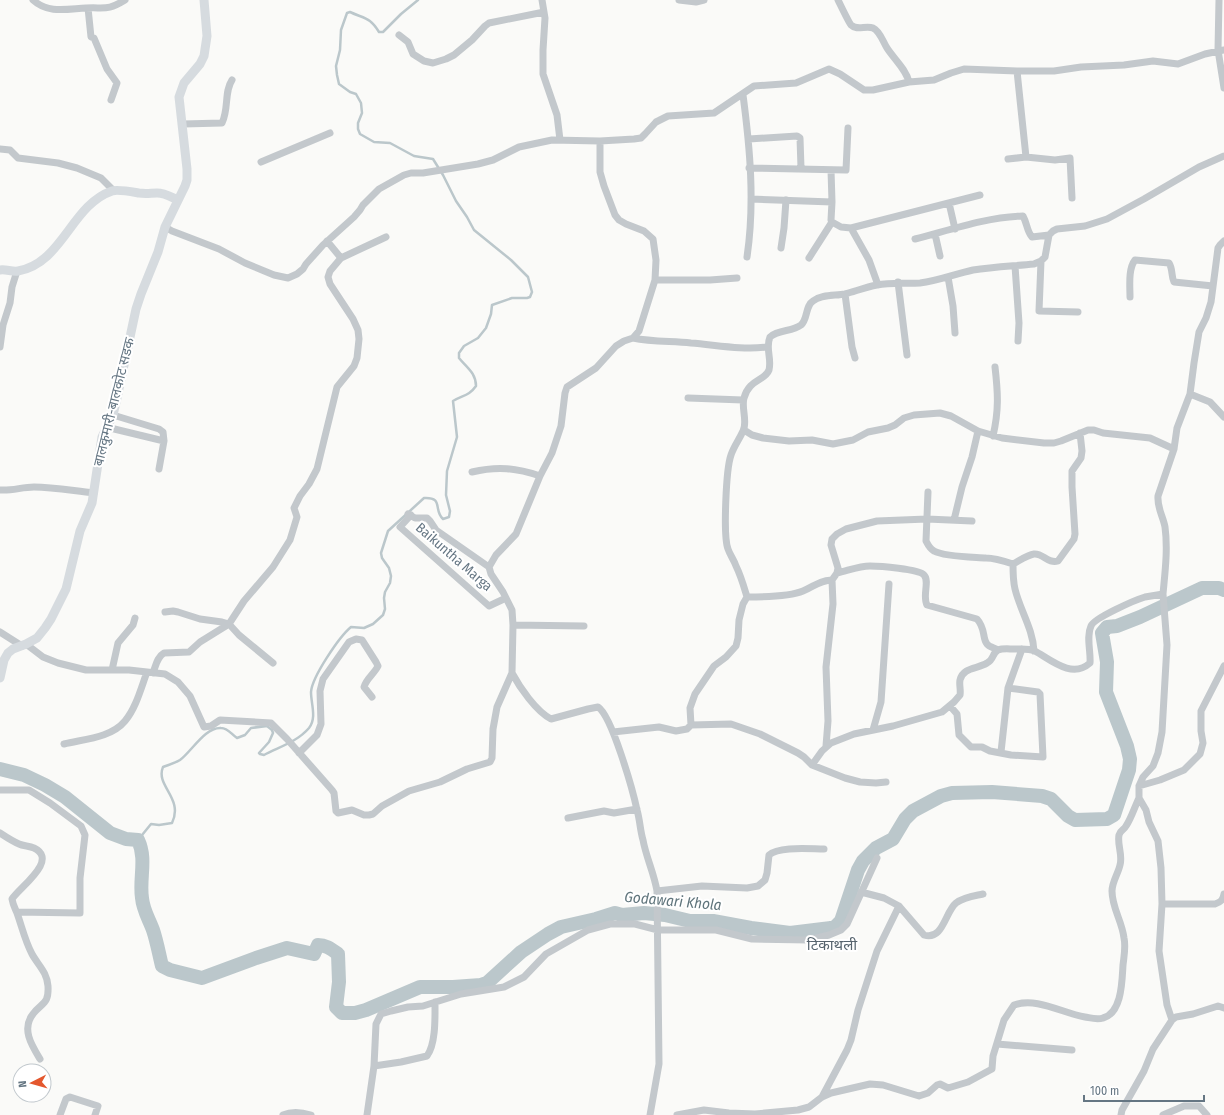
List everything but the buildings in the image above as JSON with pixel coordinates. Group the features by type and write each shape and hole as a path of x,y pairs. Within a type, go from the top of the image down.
{"main road":[{"name":"बालकुमारी-बालकोट सडक","path":"0,678 4,660 8,653 13,649 37,638 51,619 66,589 80,531 92,503 99,450 106,427 113,415 136,309 158,252 164,227 187,180 183,124 179,97 184,83 200,64 204,56 207,36 204,0"},
{"path":"0,270 17,271 33,266 42,260 51,252 92,204 113,190 150,194 158,193 178,200"}],"street":[{"path":"33,0 38,5 55,10 109,8 125,0"},
{"path":"542,0 545,30 543,74 557,115 560,140"},
{"path":"679,0 692,2 704,0"},
{"path":"838,0 853,27 871,27 877,31 886,48 908,76 909,82"},
{"path":"1219,0 1224,88"},
{"path":"88,8 91,37 94,38 107,69 117,83 111,100"},
{"path":"399,35 408,42 414,54 428,63 437,63 454,55 462,49 485,26 490,23 544,12"},
{"path":"164,227 219,249 245,263 280,277 288,278 297,274 303,269 327,241 354,217 363,205 379,189 404,175 478,164 493,160 519,147 560,140 600,141 640,138 662,118 668,116 714,113 743,95 754,86 796,83 829,69 840,74 864,90 881,89 909,82 934,80 951,73 970,69 1054,71 1153,61 1178,64 1221,50"},
{"path":"1017,71 1026,158"},
{"path":"183,124 222,123 227,108 229,84 232,80"},
{"path":"743,95 749,139 751,199 747,257"},
{"path":"749,168 846,170 848,128"},
{"path":"261,162 330,134"},
{"path":"749,139 797,136 800,138 801,168"},
{"path":"600,141 600,172 615,215 619,220 644,231 653,239 656,260 654,280 639,331 633,338"},
{"path":"0,149 10,150 18,158 58,163 83,170 102,178 113,190"},
{"path":"915,239 992,219 1023,216 1028,232 1032,237 1049,235 1057,229 1085,226 1107,219 1144,200 1199,167 1224,156"},
{"path":"1008,159 1026,158 1055,160 1070,158 1072,198"},
{"path":"809,258 832,222 831,170"},
{"path":"832,222 841,227 851,228 980,195"},
{"path":"751,199 832,202"},
{"path":"781,248 786,200"},
{"path":"949,202 955,229"},
{"path":"851,228 869,260 878,285"},
{"path":"935,234 940,256"},
{"path":"691,725 690,708 695,694 714,666 726,657 736,646 739,620 743,604 747,597 736,565 728,549 726,533 726,510 730,458 734,446 744,430 743,400 748,388 751,384 765,376 769,369 767,347 769,339 772,335 802,325 813,301 826,296 845,294 878,285 898,282 918,283 978,270 1034,264 1041,261 1045,257 1049,235"},
{"path":"64,744 106,734 125,722 158,658 164,653 189,652 200,642 229,624 244,601 273,567 290,540 297,517 294,508 300,496 310,484 317,469 337,387 354,366 357,358 359,339 358,330 353,319 330,284 328,277 330,271 341,258 386,237"},
{"path":"327,241 341,258"},
{"path":"677,1115 704,1110 755,1114 798,1110 809,1108 822,1097 831,1093 870,1084 919,1096 928,1093 937,1085 940,1084 948,1088 954,1087 968,1082 992,1069 1004,1020 1009,1010 1014,1005 1038,1004 1050,1006 1074,1015 1096,1019 1108,1016 1114,1011 1122,985 1125,945 1124,936 1114,908 1112,889 1121,864 1118,845 1119,834 1121,830 1126,827 1139,798 1139,786 1143,777 1153,766 1158,753 1162,732 1166,645 1163,594 1166,538 1165,525 1157,503 1160,488 1174,449 1177,428 1190,394 1198,337 1209,309 1218,248 1224,241"},
{"path":"1130,297 1131,269 1135,260 1169,263 1174,282 1213,286"},
{"path":"1041,261 1039,311 1078,312"},
{"path":"1014,266 1019,323 1018,341"},
{"path":"0,347 3,324 10,303 12,287 17,271"},
{"path":"948,277 953,306 955,333"},
{"path":"654,280 710,280 737,278"},
{"path":"898,282 908,355"},
{"path":"845,294 852,347 855,358"},
{"path":"0,632 43,657 58,663 86,670 129,670 165,674 182,687 190,696 204,727 211,726 220,720 245,723 271,723 332,790 334,793 336,811 338,813 352,810 364,815 373,814 382,806 409,791 440,782 467,769 490,762 493,753 493,729 496,706 512,673 513,625 512,610 504,592 491,574 488,567 496,555 516,534 540,476 552,453 561,426 567,387 596,368 616,346 624,340 633,338 646,341 675,341 741,349 767,347"},
{"path":"993,436 998,418 995,366"},
{"path":"1190,394 1210,402 1224,416"},
{"path":"688,398 743,400"},
{"path":"744,430 752,435 763,438 789,441 812,440 833,444 853,440 868,432 888,428 904,418 914,415 940,413 951,416 978,431 1002,438 1048,443 1061,441 1088,430 1094,430 1103,433 1150,438 1174,449"},
{"path":"113,415 159,429 163,432 164,441 159,469"},
{"path":"106,427 164,441"},
{"path":"954,520 978,431"},
{"path":"928,492 926,541 929,547 934,551 975,558 998,559 1013,564 1032,554 1036,554 1050,561 1058,561 1074,539 1075,534 1072,471 1081,458 1082,451 1080,433"},
{"path":"472,472 494,468 514,469 540,476"},
{"path":"0,490 9,491 36,487 94,493"},
{"name":"Baikuntha Marga","path":"488,567 436,530 426,518 415,518 410,515 400,527 489,606 506,598"},
{"path":"826,746 828,721 826,667 835,576 838,568 831,546 832,539 846,529 877,521 927,519 972,521"},
{"path":"1013,564 1015,590 1032,635 1034,651"},
{"path":"747,597 770,597 802,592 822,580 869,566 920,572 924,574 926,578 924,597 927,605 978,619 982,626 987,645 998,650 1022,649 1034,651 1068,669 1085,667 1090,663 1091,654 1089,635 1090,627 1093,622 1105,614 1144,598 1163,594"},
{"path":"873,730 882,695 882,665 889,584"},
{"path":"165,612 173,611 200,619 229,624 239,635 272,663"},
{"path":"112,670 118,643 133,625 135,618"},
{"path":"513,625 584,626"},
{"path":"297,751 317,734 321,724 320,691 323,680 348,642 356,639 362,640 378,666 364,687 372,697"},
{"path":"1000,752 1008,688 1022,649"},
{"path":"812,765 826,746 854,734 942,712 960,695 961,677 967,670 986,664 992,660 994,653 998,650"},
{"path":"1139,786 1160,780 1184,770 1200,754 1203,743 1201,731 1201,711 1224,666"},
{"path":"512,673 517,682 539,710 549,718 554,719 598,707 602,710 613,732 637,809 643,842 654,874 657,894 659,1064 650,1115"},
{"path":"950,706 957,714 959,735 971,747 982,747 990,751 1041,757 1044,755 1040,694 1038,692 1008,688"},
{"path":"613,732 659,727 676,731 687,729 691,725 731,724 760,734 798,753 812,765 845,778 860,782 886,782"},
{"path":"0,790 29,790 50,803 81,826 85,835 80,871 80,913 17,912"},
{"path":"1139,798 1146,810 1149,822 1158,841 1161,868 1162,904 1159,951 1160,966 1167,1005 1172,1020"},
{"path":"568,818 604,811 614,813 637,809"},
{"path":"0,833 20,845 34,848 41,854 43,860 39,870 12,899 27,944 45,974 48,985 47,998 42,1006 33,1013 27,1028 29,1039 40,1059"},
{"path":"657,894 702,886 747,888 758,886 765,880 769,855 773,851 824,849"},
{"path":"367,1115 374,1066 376,1024 381,1014 423,1006 461,994 504,987 524,977 546,954 588,930 610,924 635,924 658,927 716,930 752,939 809,940 829,935 841,930 847,924 877,858"},
{"path":"861,892 884,898 899,906 924,935 928,937 934,935 940,930 949,911 955,904 963,898 983,894"},
{"path":"1162,904 1215,904 1219,903 1223,899 1224,894"},
{"path":"822,1097 847,1050 877,951 899,906"},
{"path":"374,1066 427,1056 431,1051 435,1020 435,1002"},
{"path":"1121,1115 1122,1110 1144,1071 1153,1049 1172,1020 1176,1017 1193,1014 1218,1006 1224,1008"},
{"path":"997,1044 1072,1050"},
{"path":"60,1115 66,1099 70,1097 98,1106 95,1115"},
{"path":"1163,1115 1184,1106 1199,1106 1207,1115"},
{"path":"283,1115 300,1112 311,1115"}],"waterway":[{"path":"138,840 151,824 159,825 172,823 175,814 175,806 163,780 163,767 180,760 204,735 210,731 223,728 228,730 237,738 245,735 251,728 267,726 273,733 269,742 259,753 264,755 293,741 309,728 313,720 311,692 321,667 340,639 351,627 364,628 373,624 383,615 385,609 385,592 390,583 391,576 389,568 382,558 381,553 388,531 424,498 430,498 436,502 440,515 443,519 449,517 450,511 446,495 447,471 457,437 453,401 468,394 476,386 476,381 473,374 459,358 459,353 464,346 478,338 486,328 491,314 492,305 512,298 527,298 530,297 532,292 528,277 511,260 474,230 433,159 414,156 390,143 374,142 360,134 358,123 362,113 361,103 356,94 350,92 339,84 336,66 340,50 341,30 347,13 350,12 367,19 379,32 383,32 418,0"},
{"name":"Godawari Khola","path":"0,769 24,775 45,785 65,797 110,833 126,839 138,840 142,854 141,891 143,902 154,934 162,966 170,970 202,978 287,948 314,954 318,945 324,946 338,954 339,982 336,1007 342,1013 355,1013 366,1010 420,987 453,987 481,985 487,983 521,952 548,934 561,927 615,913 622,915 644,913 665,915 690,921 713,921 790,933 835,927 841,921 858,870 863,861 876,848 893,839 905,819 913,811 941,796 952,793 992,792 1042,796 1051,799 1068,816 1075,820 1107,819 1114,815 1129,770 1130,759 1127,746 1106,692 1107,662 1102,633 1107,627 1117,626 1140,617 1202,588 1219,588 1224,590"}],"district":[{"name":"टिकाथली","path":"832,945"}]}
